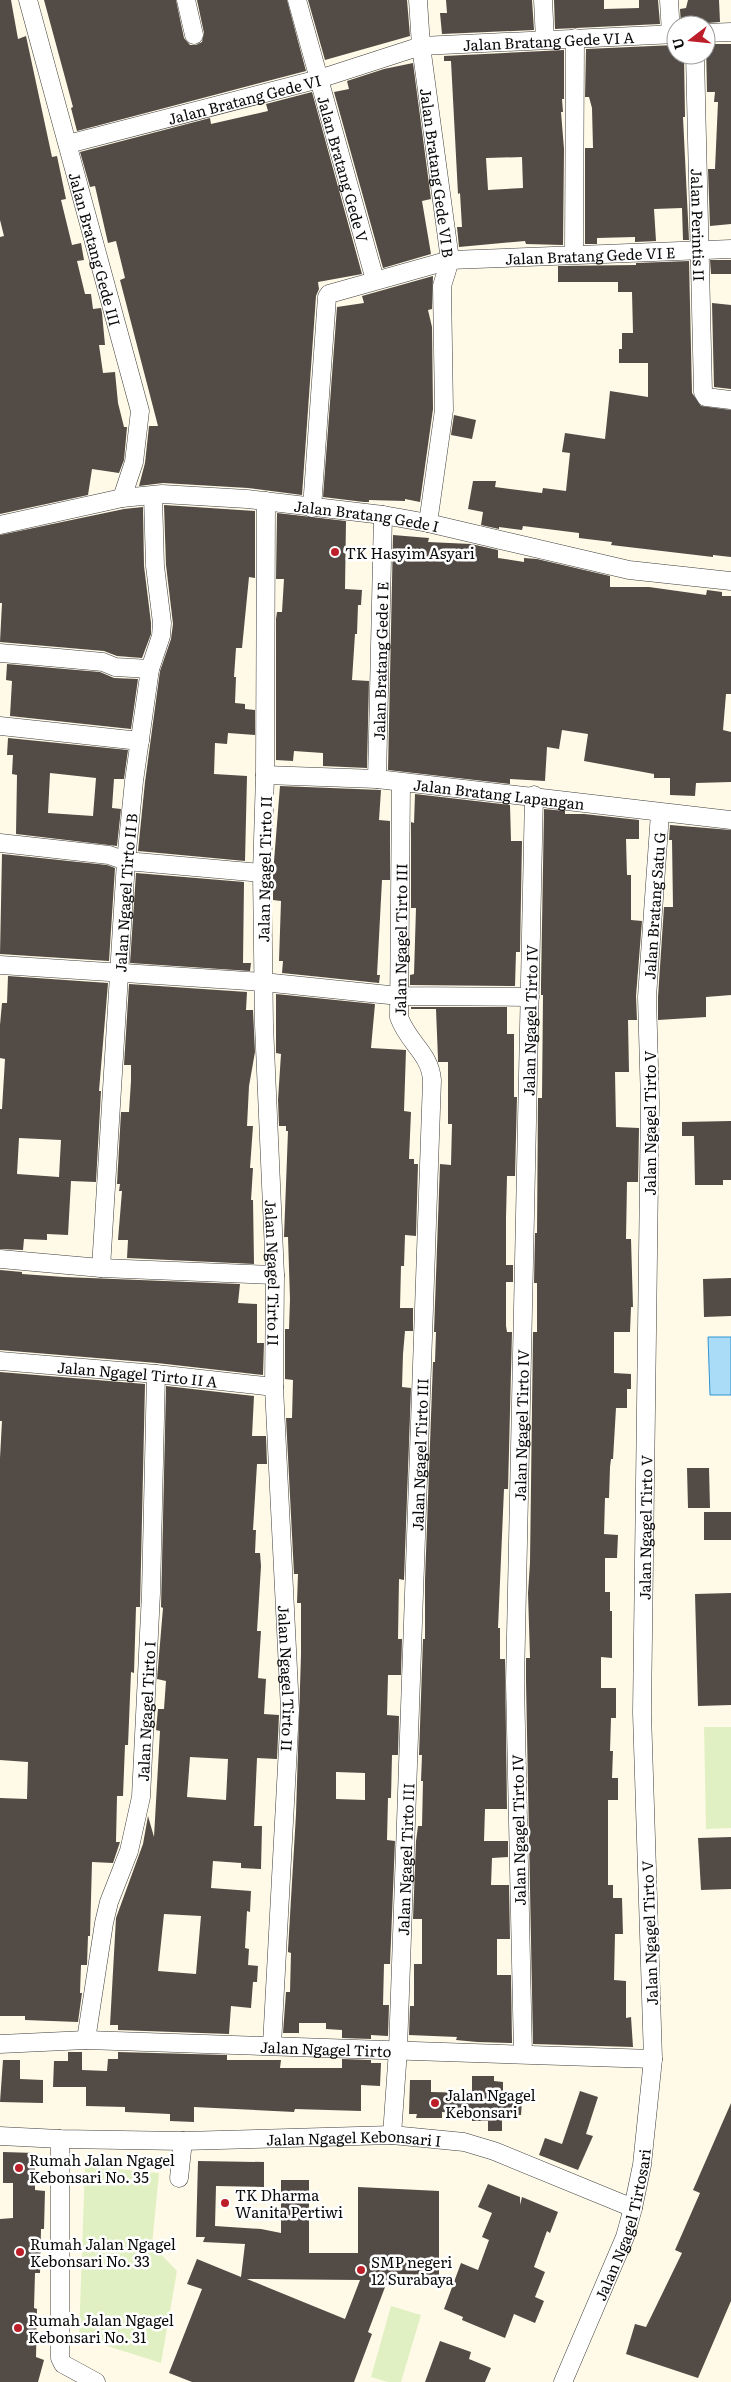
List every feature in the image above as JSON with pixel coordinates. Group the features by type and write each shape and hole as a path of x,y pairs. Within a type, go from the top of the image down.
{"street":[{"name":"Jalan Bratang Gede III","path":"28,0 140,411 134,462 122,498"},
{"path":"186,0 194,35"},
{"name":"Jalan Bratang Gede V","path":"297,0 375,280"},
{"name":"Jalan Bratang Gede VI B","path":"418,0 421,46 450,260 442,286 444,410 428,523"},
{"path":"543,0 545,40"},
{"path":"669,0 671,15"},
{"path":"716,33 731,32"},
{"name":"Jalan Bratang Gede VI A","path":"421,46 666,34"},
{"path":"574,254 575,38"},
{"name":"Jalan Bratang Gede VI","path":"68,144 319,79 421,46"},
{"name":"Jalan Perintis II","path":"695,65 699,251 705,395 731,400"},
{"name":"Jalan Bratang Gede VI E","path":"450,260 731,249"},
{"path":"312,508 327,297 329,294 375,280 450,260"},
{"name":"Jalan Bratang Gede I","path":"0,525 122,498 162,494 266,501 383,515 428,523 629,570 731,581"},
{"name":"Jalan Ngagel Tirto II B","path":"101,1268 126,861 150,669 161,636 162,623 155,566 153,496"},
{"name":"Jalan Ngagel Tirto II","path":"266,501 265,775 262,873 264,982 275,1275 274,1387 290,1710 272,2045"},
{"name":"Jalan Bratang Gede I E","path":"377,779 383,515"},
{"path":"0,653 102,662 115,666 150,669"},
{"path":"0,726 140,740"},
{"name":"Jalan Bratang Lapangan","path":"265,775 377,779 534,796 660,814 731,820"},
{"name":"Jalan Ngagel Tirto III","path":"392,2135 398,2050 432,1080 431,1068 427,1060 403,1028 400,1017 401,783"},
{"name":"Jalan Ngagel Tirto IV","path":"523,2054 515,1682 534,796"},
{"name":"Jalan Bratang Satu G","path":"648,997 660,814"},
{"path":"0,843 109,855 126,861 262,873"},
{"path":"0,965 264,982 399,996 530,997"},
{"name":"Jalan Ngagel Tirto V","path":"648,997 650,1102 642,1713 653,2059"},
{"path":"0,1259 101,1268 275,1275"},
{"name":"Jalan Ngagel Tirto II A","path":"0,1361 156,1374 274,1387"},
{"name":"Jalan Ngagel Tirto I","path":"86,2040 104,1923 109,1902 129,1851 141,1797 151,1593 156,1374"},
{"name":"Jalan Ngagel Tirto","path":"0,2044 86,2040 653,2059"},
{"name":"Jalan Ngagel Tirtosari","path":"563,2382 625,2237 642,2165 653,2059"},
{"name":"Jalan Ngagel Kebonsari I","path":"0,2136 183,2141 392,2135 464,2142 494,2151 633,2208"},
{"path":"60,2139 60,2358 62,2364 96,2382"},
{"path":"179,2178 183,2141"}],"green space":[{"path":"704,1727 731,1727 731,1828 706,1829"},
{"path":"85,2166 159,2173 152,2245 177,2271 161,2363 79,2337"},
{"path":"391,2306 421,2315 401,2382 388,2382 371,2377"}],"water":[{"path":"708,1337 731,1337 731,1395 710,1395"}],"building":[{"path":"0,0 11,0 18,39 26,36 52,157 57,156 66,199 61,200 72,245 81,243 84,260 77,261 85,294 91,294 93,309 101,308 105,345 99,345 103,373 115,372 118,403 124,427 127,427 124,460 119,473 92,469 88,495 0,514 0,237 4,236 0,220"},
{"path":"44,0 176,0 184,38 190,45 196,45 202,42 204,33 197,0 287,0 306,71 77,131 71,108 73,107"},
{"path":"308,0 407,0 410,36 325,60"},
{"path":"446,0 532,0 534,30 442,34 440,13 447,13"},
{"path":"554,0 604,0 604,9 639,8 639,0 658,0 660,24 555,29"},
{"path":"688,0 719,0 720,22 716,22 716,15 680,15 680,9 686,8"},
{"path":"716,44 731,44 731,224 710,226 708,169 715,169 718,102 714,102 715,92 707,92 706,65 716,65"},
{"path":"666,45 666,65 684,65 685,117 683,117 689,240 683,240 682,208 654,209 656,241 635,242 635,237 597,238 597,244 585,244 585,148 593,148 592,108 589,97 585,97 586,49"},
{"path":"564,50 564,99 562,99 563,112 561,112 564,149 563,245 526,244 525,241 459,247 457,227 462,227 460,193 458,194 451,61 444,61 444,56","holes":["522,157 523,188 488,190 486,158"]},
{"path":"413,63 431,199 422,201 431,254 383,268 334,92 349,89 347,81 384,69"},
{"path":"312,92 362,274 318,282 319,289 316,296 302,495 248,488 163,483 139,486 145,463 149,426 158,426 120,280 125,278 116,241 108,243 95,186 90,187 80,152 210,118 211,124 268,111 266,104"},
{"path":"710,260 731,260 731,274 711,274"},
{"path":"689,261 692,393 701,406 731,410 731,557 713,555 713,557 611,545 612,542 579,538 579,533 523,526 522,530 499,527 499,529 481,525 483,512 468,509 473,481 496,481 495,487 542,493 543,488 566,491 570,453 562,452 565,433 605,439 610,391 648,397 648,363 619,363 619,349 622,349 622,333 633,333 632,292 618,292 618,282 558,282 558,266 636,265 636,263"},
{"path":"433,276 432,309 428,310 432,327 433,409 420,502 405,499 405,501 369,500 369,502 364,502 323,497 337,307 364,303 362,296"},
{"path":"712,303 731,305 731,389 714,387"},
{"path":"454,415 476,420 472,439 451,435"},
{"path":"164,505 255,511 255,578 249,577 242,648 236,648 234,677 236,677 235,703 245,704 245,709 255,710 255,735 228,733 227,744 215,743 214,774 247,776 245,861 138,851 160,671 171,639 173,624 166,565"},
{"path":"143,507 144,566 151,634 142,658 117,656 104,651 0,642 2,603 0,603 0,535 124,509"},
{"path":"277,513 346,521 345,589 362,590 361,605 358,605 352,680 369,681 367,768 323,766 323,753 294,751 293,761 276,760 276,619 277,612 282,612 284,579 276,579"},
{"path":"393,535 429,538 428,542 471,544 498,550 498,558 524,562 524,558 537,559 610,576 610,587 649,587 706,595 707,590 722,592 722,596 731,596 731,694 726,694 723,730 731,732 731,782 696,783 695,796 670,795 670,778 654,778 654,774 584,761 588,734 562,730 559,749 547,747 545,781 510,779 510,784 388,770"},
{"path":"7,664 100,672 114,678 138,679 131,729 10,716 12,681 6,680"},
{"path":"8,738 128,750 124,779 114,779 112,808 121,809 117,846 16,834 17,775 12,774 13,755 7,755","holes":["50,773 96,778 93,816 48,813"]},
{"path":"280,786 381,790 379,820 390,821 390,880 382,880 377,975 380,975 379,983 282,973 283,961 279,961 281,901 273,900 273,874"},
{"path":"415,794 510,805 511,841 522,841 520,952 516,952 515,986 410,985 410,975 414,974 416,908 411,908 411,822 414,823"},
{"path":"544,809 565,811 565,814 584,814 639,820 639,839 626,839 627,875 631,875 631,920 642,921 636,996 637,1020 628,1020 629,1072 615,1072 616,1127 639,1128 638,1182 627,1182 626,1239 631,1239 633,1307 631,1307 630,1332 614,1332 614,1373 631,1374 631,1389 627,1389 627,1408 616,1408 609,1498 605,1498 604,1534 618,1535 617,1558 605,1558 605,1592 610,1592 610,1611 612,1611 612,1658 601,1657 601,1688 616,1688 616,1718 611,1718 610,1751 613,1751 612,1778 618,1778 618,1800 608,1800 608,1885 613,1885 613,1898 622,1898 623,1934 615,1934 614,1980 626,1981 626,2018 631,2017 633,2047 533,2044 526,1658 530,1658 528,1593 533,1332 537,1332 537,1283 534,1283 535,1233 537,1233 538,1098 542,1098 543,995 541,995 541,984"},
{"path":"670,825 731,830 731,995 706,997 706,1017 658,1020 664,907 673,907 672,840 669,840"},
{"path":"2,854 107,865 115,868 109,961 0,954"},
{"path":"136,873 244,882 243,963 251,963 250,971 130,963"},
{"path":"8,976 108,983 99,1091 101,1091 96,1182 71,1181 68,1235 47,1234 47,1240 24,1239 23,1250 0,1249 0,1109 2,1109 5,1059 0,1058 0,1025 2,1003 7,1003","holes":["19,1138 61,1140 59,1177 17,1174"]},
{"path":"129,984 247,992 246,1010 253,1010 255,1052 249,1086 247,1126 253,1126 250,1168 253,1168 251,1200 253,1200 254,1264 127,1258 128,1240 118,1240 122,1191 119,1191 120,1184 117,1184 121,1112 129,1112 131,1081 131,1065 124,1065"},
{"path":"276,994 375,1004 371,1048 406,1050 404,1111 411,1112 409,1159 414,1159 414,1164 418,1164 416,1236 405,1235 404,1266 401,1266 400,1308 413,1308 413,1331 405,1331 403,1354 402,1387 411,1388 404,1580 399,1579 398,1639 402,1639 401,1675 388,1675 387,1715 399,1716 398,1755 392,1755 391,1798 388,1798 387,1840 395,1841 390,1964 384,1964 383,2005 389,2005 388,2036 371,2035 371,2039 342,2038 342,2030 326,2029 326,2023 299,2023 299,2033 283,2033 286,1992 290,1992 291,1953 288,1950 296,1814 301,1603 297,1603 298,1574 294,1574 286,1418 292,1418 293,1380 285,1379 285,1329 289,1329 290,1299 288,1237 284,1237 288,1131 286,1131 286,1126 279,1126 278,1100 281,1054 276,1053","holes":["336,1772 365,1773 365,1800 336,1799"]},
{"path":"411,1007 507,1007 507,1034 514,1034 514,1097 517,1097 515,1176 507,1176 506,1218 506,1265 513,1265 513,1282 506,1282 506,1326 507,1332 512,1332 508,1489 504,1489 498,1628 500,1628 500,1659 505,1659 507,1809 485,1809 484,1841 508,1841 508,1857 492,1858 491,1885 509,1885 510,1939 497,1939 497,1975 511,1975 512,2043 456,2040 457,2037 409,2035 410,2006 414,2006 414,1964 422,1964 422,1919 413,1919 416,1841 418,1826 422,1826 422,1755 419,1755 423,1639 425,1639 425,1580 433,1362 435,1362 436,1332 434,1332 440,1164 451,1165 452,1124 448,1124 448,1062 438,1062 436,1009 411,1009"},
{"path":"731,1121 731,1180 723,1180 723,1185 695,1185 694,1136 682,1136 682,1122"},
{"path":"0,1270 22,1272 22,1274 64,1277 240,1284 238,1303 257,1304 257,1343 264,1343 263,1375 157,1363 0,1350"},
{"path":"731,1278 731,1316 704,1317 703,1279"},
{"path":"0,1372 145,1384 140,1607 136,1607 134,1673 131,1672 128,1745 125,1745 123,1796 117,1796 116,1842 120,1842 113,1863 92,1862 90,1936 88,1936 87,1965 81,1965 80,1993 82,1993 78,2022 25,2020 25,2016 0,2016 0,1798 27,1799 28,1762 0,1760 0,1458 2,1421 0,1421"},
{"path":"166,1386 254,1396 252,1436 266,1436 267,1464 257,1464 253,1530 256,1530 255,1553 260,1553 261,1566 257,1631 261,1631 258,1678 266,1679 264,1714 279,1715 277,1759 257,1758 254,1826 262,1826 261,1869 241,1868 241,1863 213,1861 211,1888 251,1891 250,1912 247,1911 245,1948 249,1949 248,1965 258,1966 257,1982 253,1982 251,2008 231,2006 229,2034 118,2030 118,2025 110,2025 116,1918 143,1844 148,1816 154,1837 160,1731 156,1730 158,1709 164,1709 166,1681 157,1679 163,1608 161,1607","holes":["190,1757 228,1759 226,1800 187,1797","164,1914 201,1916 196,1974 158,1971"]},
{"path":"687,1468 709,1468 710,1508 688,1508"},
{"path":"704,1512 731,1512 731,1540 704,1540"},
{"path":"731,1593 731,1705 698,1706 695,1594"},
{"path":"731,1837 731,1889 701,1890 698,1838"},
{"path":"68,2052 82,2052 82,2070 107,2071 108,2059 118,2059 118,2052 227,2055 227,2060 281,2060 280,2068 342,2068 342,2059 371,2060 371,2063 381,2063 380,2086 361,2085 361,2111 295,2109 294,2112 194,2107 194,2122 170,2121 170,2114 125,2112 125,2107 86,2106 86,2087 53,2087 54,2061 68,2061"},
{"path":"3,2060 20,2060 20,2079 43,2080 43,2103 0,2102"},
{"path":"472,2076 494,2076 494,2081 503,2082 503,2099 522,2100 521,2115 502,2115 502,2131 488,2131 488,2121 472,2121 472,2114 442,2112 442,2118 416,2118 417,2114 409,2114 410,2080 431,2080 431,2092 472,2093"},
{"path":"580,2091 598,2097 586,2134 593,2136 578,2170 539,2155 545,2138 562,2144"},
{"path":"731,2103 731,2301 698,2378 626,2354 635,2324 646,2327 682,2253 675,2250 700,2193 693,2190"},
{"path":"3,2152 35,2153 35,2190 45,2191 44,2229 41,2229 40,2273 35,2273 34,2308 37,2309 36,2357 44,2360 38,2382 0,2382 0,2219 13,2218 13,2183 3,2183"},
{"path":"198,2161 264,2162 264,2187 216,2186 215,2226 261,2229 281,2233 281,2180 309,2180 309,2253 358,2253 358,2187 439,2191 439,2275 390,2274 368,2332 372,2334 354,2382 192,2382 169,2373 202,2289 187,2284 197,2259 241,2277 245,2244 203,2242 205,2237 196,2237","holes":["247,2279 360,2280 345,2319"]},
{"path":"488,2184 520,2197 520,2205 522,2197 558,2212 550,2233 547,2231 534,2267 545,2272 535,2297 544,2301 535,2323 514,2314 505,2338 462,2320 463,2317 444,2309 461,2263 478,2270 489,2240 482,2237 492,2213 478,2207"},
{"path":"440,2341 471,2352 469,2359 491,2368 485,2382 425,2382"}],"place":[{"name":"TK Hasyim Asyari","path":"335,552"},
{"name":"Jalan Ngagel Kebonsari","path":"435,2103"},
{"name":"Rumah Jalan Ngagel Kebonsari No. 35","path":"19,2168"},
{"name":"TK Dharma Wanita Pertiwi","path":"225,2203"},
{"name":"Rumah Jalan Ngagel Kebonsari No. 33","path":"20,2252"},
{"name":"SMP negeri 12 Surabaya","path":"361,2270"},
{"name":"Rumah Jalan Ngagel Kebonsari No. 31","path":"18,2328"}]}
